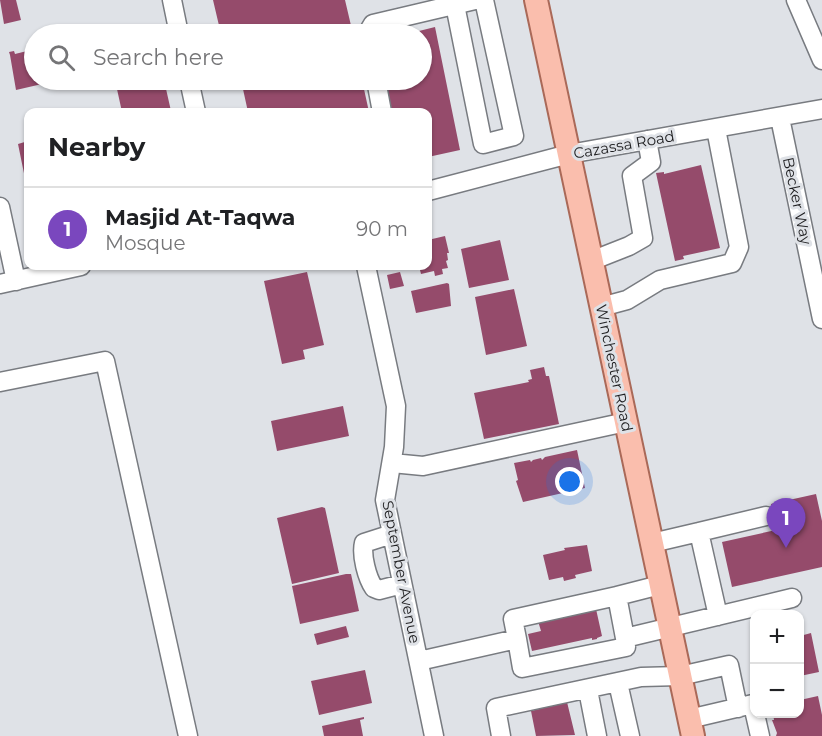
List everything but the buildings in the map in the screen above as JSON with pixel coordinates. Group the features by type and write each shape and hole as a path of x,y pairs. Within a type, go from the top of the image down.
{"main road":[{"name":"Winchester Road","path":"536,0 691,728"}],"street":[{"path":"172,0 177,24"},
{"path":"373,24 475,0"},
{"path":"455,3 483,144 514,136 484,0"},
{"path":"796,0 822,60"},
{"path":"191,90 195,108"},
{"path":"378,90 381,108"},
{"name":"Cazassa Road","path":"432,190 569,154 822,109"},
{"name":"Becker Way","path":"780,118 822,319"},
{"path":"601,307 627,300 660,280 732,263 739,247 716,129"},
{"path":"591,261 643,238 632,176 651,162 647,141"},
{"path":"0,207 8,282 63,270"},
{"name":"September Avenue","path":"367,270 396,406 394,447 385,500 434,736"},
{"path":"0,382 105,361 188,736"},
{"path":"392,463 423,466 626,422"},
{"path":"652,543 766,516"},
{"path":"699,532 718,616"},
{"path":"392,534 369,540 364,543 362,549 370,582 374,588 379,590 402,584"},
{"path":"617,596 626,647 522,668 513,619 660,585"},
{"path":"625,638 792,598"},
{"path":"419,661 517,639"},
{"path":"501,736 496,708 641,677 680,676 729,665 760,736"},
{"path":"618,682 630,736"},
{"path":"588,690 597,736"},
{"path":"691,728 749,711"}],"place":[{"name":"Masjid At-Taqwa","path":"786,548"}]}
